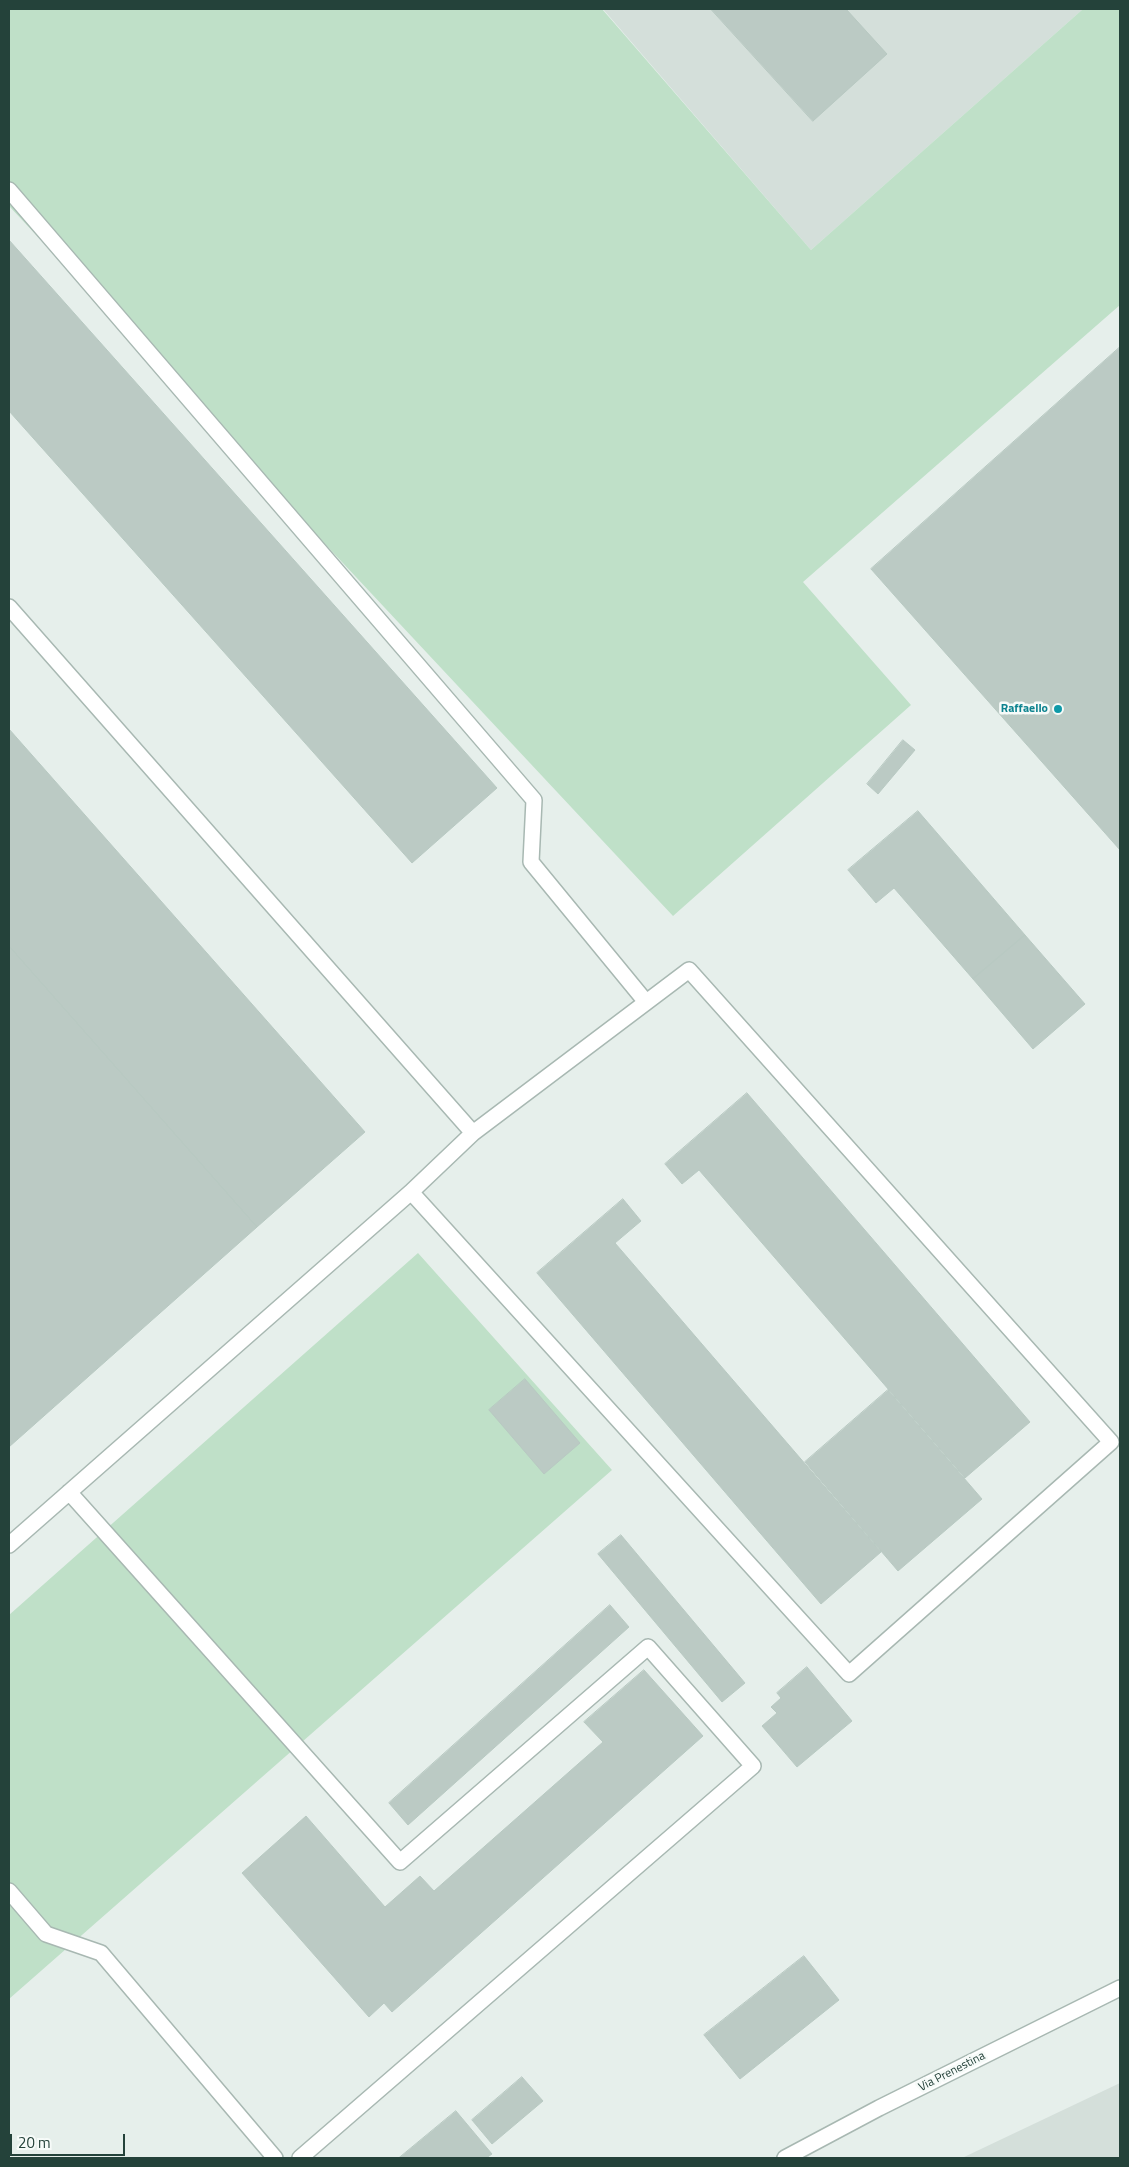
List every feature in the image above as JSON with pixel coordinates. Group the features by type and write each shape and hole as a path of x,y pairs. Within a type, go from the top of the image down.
{"street":[{"path":"9,190 534,800 531,862 646,1002"},
{"path":"9,608 472,1133"},
{"path":"9,1545 412,1192 472,1133 690,970 1111,1442 849,1674 412,1192"},
{"path":"68,1492 400,1862 648,1647 753,1766 300,2158"},
{"path":"9,1891 46,1934 101,1953 275,2158"},
{"name":"Via Prenestina","path":"785,2158 879,2108 1120,1988"}],"shaded area":[{"path":"603,9 1083,9 811,250"},
{"path":"1120,2083 1120,2158 962,2158"}],"green space":[{"path":"9,9 602,9 811,250 1083,9 1120,9 1120,305 803,582 911,705 673,916 9,206"},
{"path":"418,1253 612,1470 9,1999 9,1615"}],"building":[{"path":"711,9 846,9 887,54 813,121"},
{"path":"9,240 497,788 412,863 9,411"},
{"name":"Raffaello","path":"1120,347 1120,850 871,569"},
{"path":"9,729 365,1132 257,1227 9,946"},
{"path":"903,740 915,750 878,794 867,784"},
{"path":"918,811 1025,935 973,979 894,888 876,903 848,870"},
{"path":"1025,935 1085,1004 1033,1049 973,979"},
{"path":"9,946 257,1227 9,1447"},
{"path":"747,1093 1030,1422 965,1478 699,1170 682,1184 665,1164"},
{"path":"623,1199 641,1221 615,1243 881,1552 821,1604 537,1273"},
{"path":"525,1379 580,1443 544,1474 489,1410"},
{"path":"888,1390 982,1499 898,1571 805,1462"},
{"path":"621,1535 745,1683 722,1702 598,1554"},
{"path":"610,1605 629,1627 408,1825 389,1803"},
{"path":"807,1667 852,1721 797,1767 762,1726 777,1713 771,1707 781,1698 777,1693"},
{"path":"644,1670 703,1736 392,2012 384,2003 369,2017 242,1873 306,1816 385,1907 420,1876 434,1891 603,1742 584,1722"},
{"path":"804,1956 839,2000 740,2079 704,2035"},
{"path":"522,2077 543,2101 492,2144 472,2120"},
{"path":"456,2111 492,2154 486,2158 399,2158"}],"place":[{"name":"Raffaello","path":"1058,709"}]}
